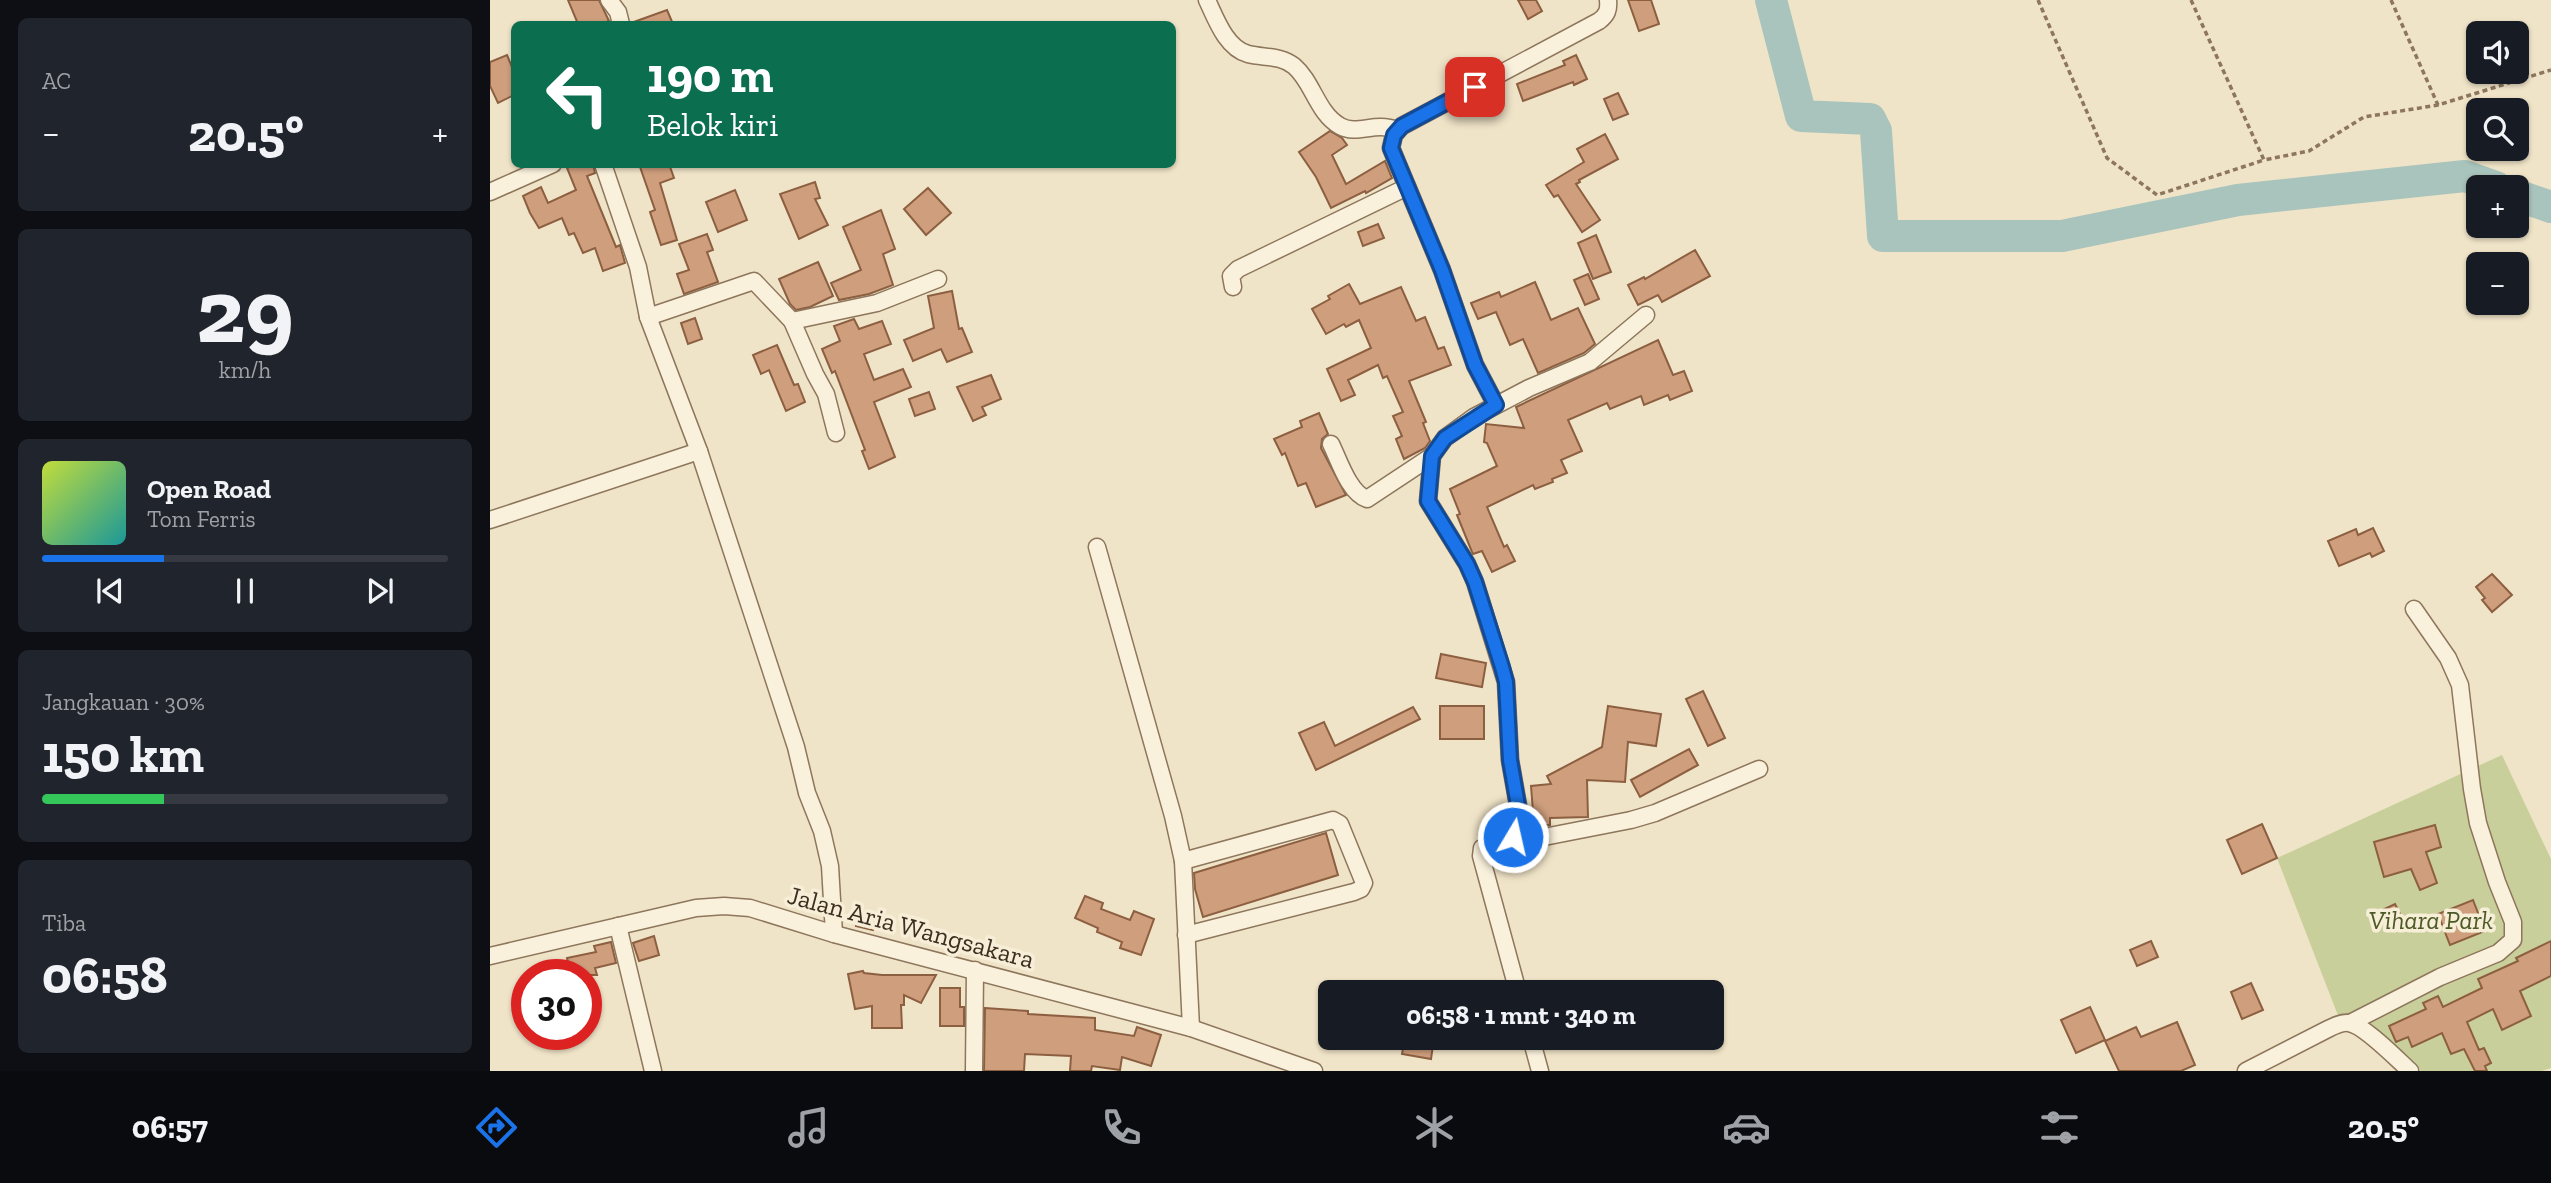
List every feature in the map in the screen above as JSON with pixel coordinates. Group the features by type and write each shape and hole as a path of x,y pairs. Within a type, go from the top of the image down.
{"street":[{"path":"609,0 618,12 620,21"},
{"path":"1207,0 1232,45 1247,54 1284,60 1296,68 1318,103 1338,125 1351,130 1385,125 1397,130"},
{"path":"1496,405 1475,365 1442,270 1391,148 1392,141 1397,130 1599,21 1609,10 1608,0"},
{"path":"490,192 544,168"},
{"path":"604,168 638,267 648,317 699,451 796,747 807,793 822,831 830,866 834,934"},
{"path":"1233,287 1230,276 1238,269 1407,187"},
{"path":"792,321 877,303 938,279"},
{"path":"648,317 754,281 792,321 826,394 836,433"},
{"path":"1331,444 1352,486 1360,496 1367,499 1432,456 1445,438 1496,405 1590,362 1646,315"},
{"path":"490,520 699,451"},
{"path":"1432,456 1428,501 1467,564 1475,582 1506,682 1510,760 1522,828 1519,834"},
{"path":"1097,547 1173,816 1183,862 1191,1028"},
{"path":"2246,1071 2328,1029 2350,1023 2440,977 2498,953 2513,940 2512,922 2478,823 2460,685 2448,658 2414,609"},
{"path":"1515,980 1481,856 1482,848 1519,834 1544,837 1631,820 1655,813 1759,769"},
{"path":"1183,862 1334,820 1340,824 1364,883 1361,889 1354,892 1186,935"},
{"name":"Jalan Aria Wangsakara","path":"490,956 696,908 750,908 834,934 1191,1028 1314,1071"},
{"path":"618,926 653,1071"},
{"path":"974,1071 975,970"},
{"path":"2350,1023 2380,1044 2410,1071"},
{"path":"1534,1050 1540,1071"}],"path":[{"path":"2038,0 2108,158 2157,195 2264,160 2309,151 2364,117 2438,105 2551,70"},
{"path":"2190,0 2264,160"},
{"path":"2391,0 2438,105"}],"green space":[{"name":"Vihara Park","path":"2502,755 2551,859 2551,1068 2542,1071 2421,1071 2383,1035 2365,1026 2344,1031 2277,858"}],"building":[{"path":"568,0 599,0 609,21 577,21"},
{"path":"1518,0 1536,0 1542,11 1528,19"},
{"path":"1628,0 1651,0 1659,24 1639,31"},
{"path":"667,10 672,21 637,21"},
{"path":"507,55 511,65 511,96 498,103 490,86 490,62"},
{"path":"1576,55 1587,79 1523,101 1517,84 1565,65 1563,61"},
{"path":"1618,93 1628,114 1613,120 1604,99"},
{"path":"1330,131 1342,138 1347,145 1332,155 1346,184 1385,161 1392,178 1331,208 1316,177 1299,152"},
{"path":"1605,134 1618,159 1576,184 1600,220 1582,232 1558,195 1554,197 1546,185 1584,162 1577,149"},
{"path":"567,168 594,168 595,173 587,176 616,247 620,245 625,263 603,271 595,248 583,253 574,233 569,235 562,218 539,228 523,196 541,187 548,203 576,190"},
{"path":"640,168 670,168 674,178 660,183 677,240 661,245 650,212 655,210"},
{"path":"815,182 820,198 815,199 828,225 799,239 780,194"},
{"path":"928,188 951,213 926,235 904,209"},
{"path":"735,190 747,220 718,232 706,202"},
{"path":"881,210 895,249 883,254 893,285 869,294 839,300 831,283 861,270 843,227"},
{"path":"1378,224 1384,238 1363,246 1358,232"},
{"path":"707,234 713,250 707,252 718,282 684,294 677,274 689,270 679,244"},
{"path":"1596,235 1611,272 1593,279 1578,243"},
{"path":"1695,250 1710,276 1662,302 1658,295 1638,305 1628,285 1644,277 1645,279"},
{"path":"818,262 833,296 810,307 796,310 790,304 779,279"},
{"path":"1588,274 1599,299 1585,305 1574,280"},
{"path":"1535,282 1551,320 1578,308 1595,344 1584,353 1538,373 1523,339 1510,345 1496,312 1478,319 1471,303 1499,292 1501,297"},
{"path":"1349,284 1360,304 1401,287 1416,321 1425,317 1438,349 1444,347 1451,365 1409,381 1426,422 1423,423 1430,441 1425,448 1404,459 1396,439 1402,436 1393,416 1403,412 1387,376 1383,378 1378,365 1348,380 1355,395 1341,401 1327,369 1371,348 1359,320 1346,327 1344,324 1326,334 1312,309"},
{"path":"952,291 959,329 962,328 972,352 947,362 941,349 913,361 904,340 934,328 928,296"},
{"path":"695,318 702,339 688,344 681,323"},
{"path":"854,319 859,329 882,321 891,344 864,354 874,380 903,369 911,387 874,402 895,457 869,469 862,451 865,450 835,371 832,373 822,349 840,341 834,326"},
{"path":"1658,340 1673,375 1684,371 1692,391 1670,400 1668,395 1644,405 1641,396 1610,409 1607,403 1568,420 1582,451 1561,460 1567,473 1552,479 1553,482 1535,489 1533,485 1487,507 1504,547 1507,545 1515,561 1492,572 1482,551 1473,554 1450,489 1497,466 1487,443 1484,442 1486,424 1524,428 1516,407"},
{"path":"777,345 794,385 798,384 805,402 786,411 769,370 761,374 753,355"},
{"path":"991,375 1001,399 982,407 986,415 973,421 957,387"},
{"path":"929,392 935,409 915,416 909,399"},
{"path":"1319,413 1328,434 1322,439 1321,448 1346,495 1316,507 1306,483 1298,486 1285,453 1282,455 1274,439 1302,427 1300,421"},
{"path":"2373,528 2384,551 2372,557 2370,553 2339,566 2328,541 2356,529 2358,535"},
{"path":"2492,574 2512,595 2492,612 2476,587"},
{"path":"1441,654 1486,663 1482,687 1436,678"},
{"path":"1703,691 1725,738 1708,746 1686,699"},
{"path":"1440,706 1484,706 1484,739 1440,739"},
{"path":"1608,706 1661,714 1656,746 1628,742 1625,782 1587,780 1588,817 1550,818 1550,825 1534,825 1531,786 1551,784 1547,776 1602,747"},
{"path":"1413,707 1420,719 1316,770 1299,733 1324,722 1335,746"},
{"path":"1689,749 1698,765 1640,797 1631,780"},
{"path":"2262,824 2277,858 2242,874 2227,840"},
{"path":"2435,825 2441,847 2426,852 2437,883 2420,890 2411,869 2384,877 2374,842"},
{"path":"1326,833 1338,875 1203,917 1195,889 1194,873"},
{"path":"1085,896 1103,903 1101,909 1130,920 1134,911 1154,919 1141,955 1120,948 1122,942 1097,932 1098,928 1075,918"},
{"path":"2473,900 2485,931 2450,945 2438,914"},
{"path":"2395,904 2403,920 2387,927 2380,911"},
{"path":"860,910 877,914 873,930 856,926"},
{"path":"654,936 659,955 639,961 633,943"},
{"path":"2151,941 2158,957 2137,966 2130,950"},
{"path":"2551,941 2551,976 2520,991 2531,1016 2502,1030 2493,1009 2467,1022 2479,1050 2484,1048 2491,1063 2485,1066 2487,1071 2475,1071 2464,1049 2451,1054 2442,1033 2412,1047 2408,1037 2396,1042 2389,1026 2426,1009 2423,1003 2438,996 2443,1007 2482,988 2478,979 2518,961 2516,958"},
{"path":"611,942 616,963 602,966 602,959 567,959 596,952 594,946"},
{"path":"863,971 882,975 936,975 921,1003 904,995 904,1005 901,1005 902,1028 872,1028 872,1006 855,1009 848,974"},
{"path":"2251,983 2263,1010 2242,1019 2231,992"},
{"path":"940,988 960,988 964,1026 940,1026"},
{"path":"2090,1007 2105,1040 2076,1053 2061,1020"},
{"path":"985,1008 1095,1018 1095,1030 1134,1036 1137,1027 1161,1035 1151,1066 1122,1057 1120,1070 1092,1066 1091,1071 1070,1071 1071,1056 1025,1054 1024,1071 984,1071"},
{"path":"2177,1022 2195,1065 2181,1071 2119,1071 2105,1041 2136,1027 2141,1037"},
{"path":"1403,1050 1432,1050 1431,1059 1402,1054"}],"waterway":[{"path":"1771,0 1801,116 1870,119 1876,131 1883,236 2062,236 2238,200 2466,176"},
{"path":"2529,199 2551,207"}],"route":[{"path":"1475,87 1402,126 1394,135 1391,148 1442,270 1475,365 1496,405 1445,438 1432,456 1428,501 1467,564 1475,582 1506,682 1510,760 1522,828 1519,834 1513,837"}]}
